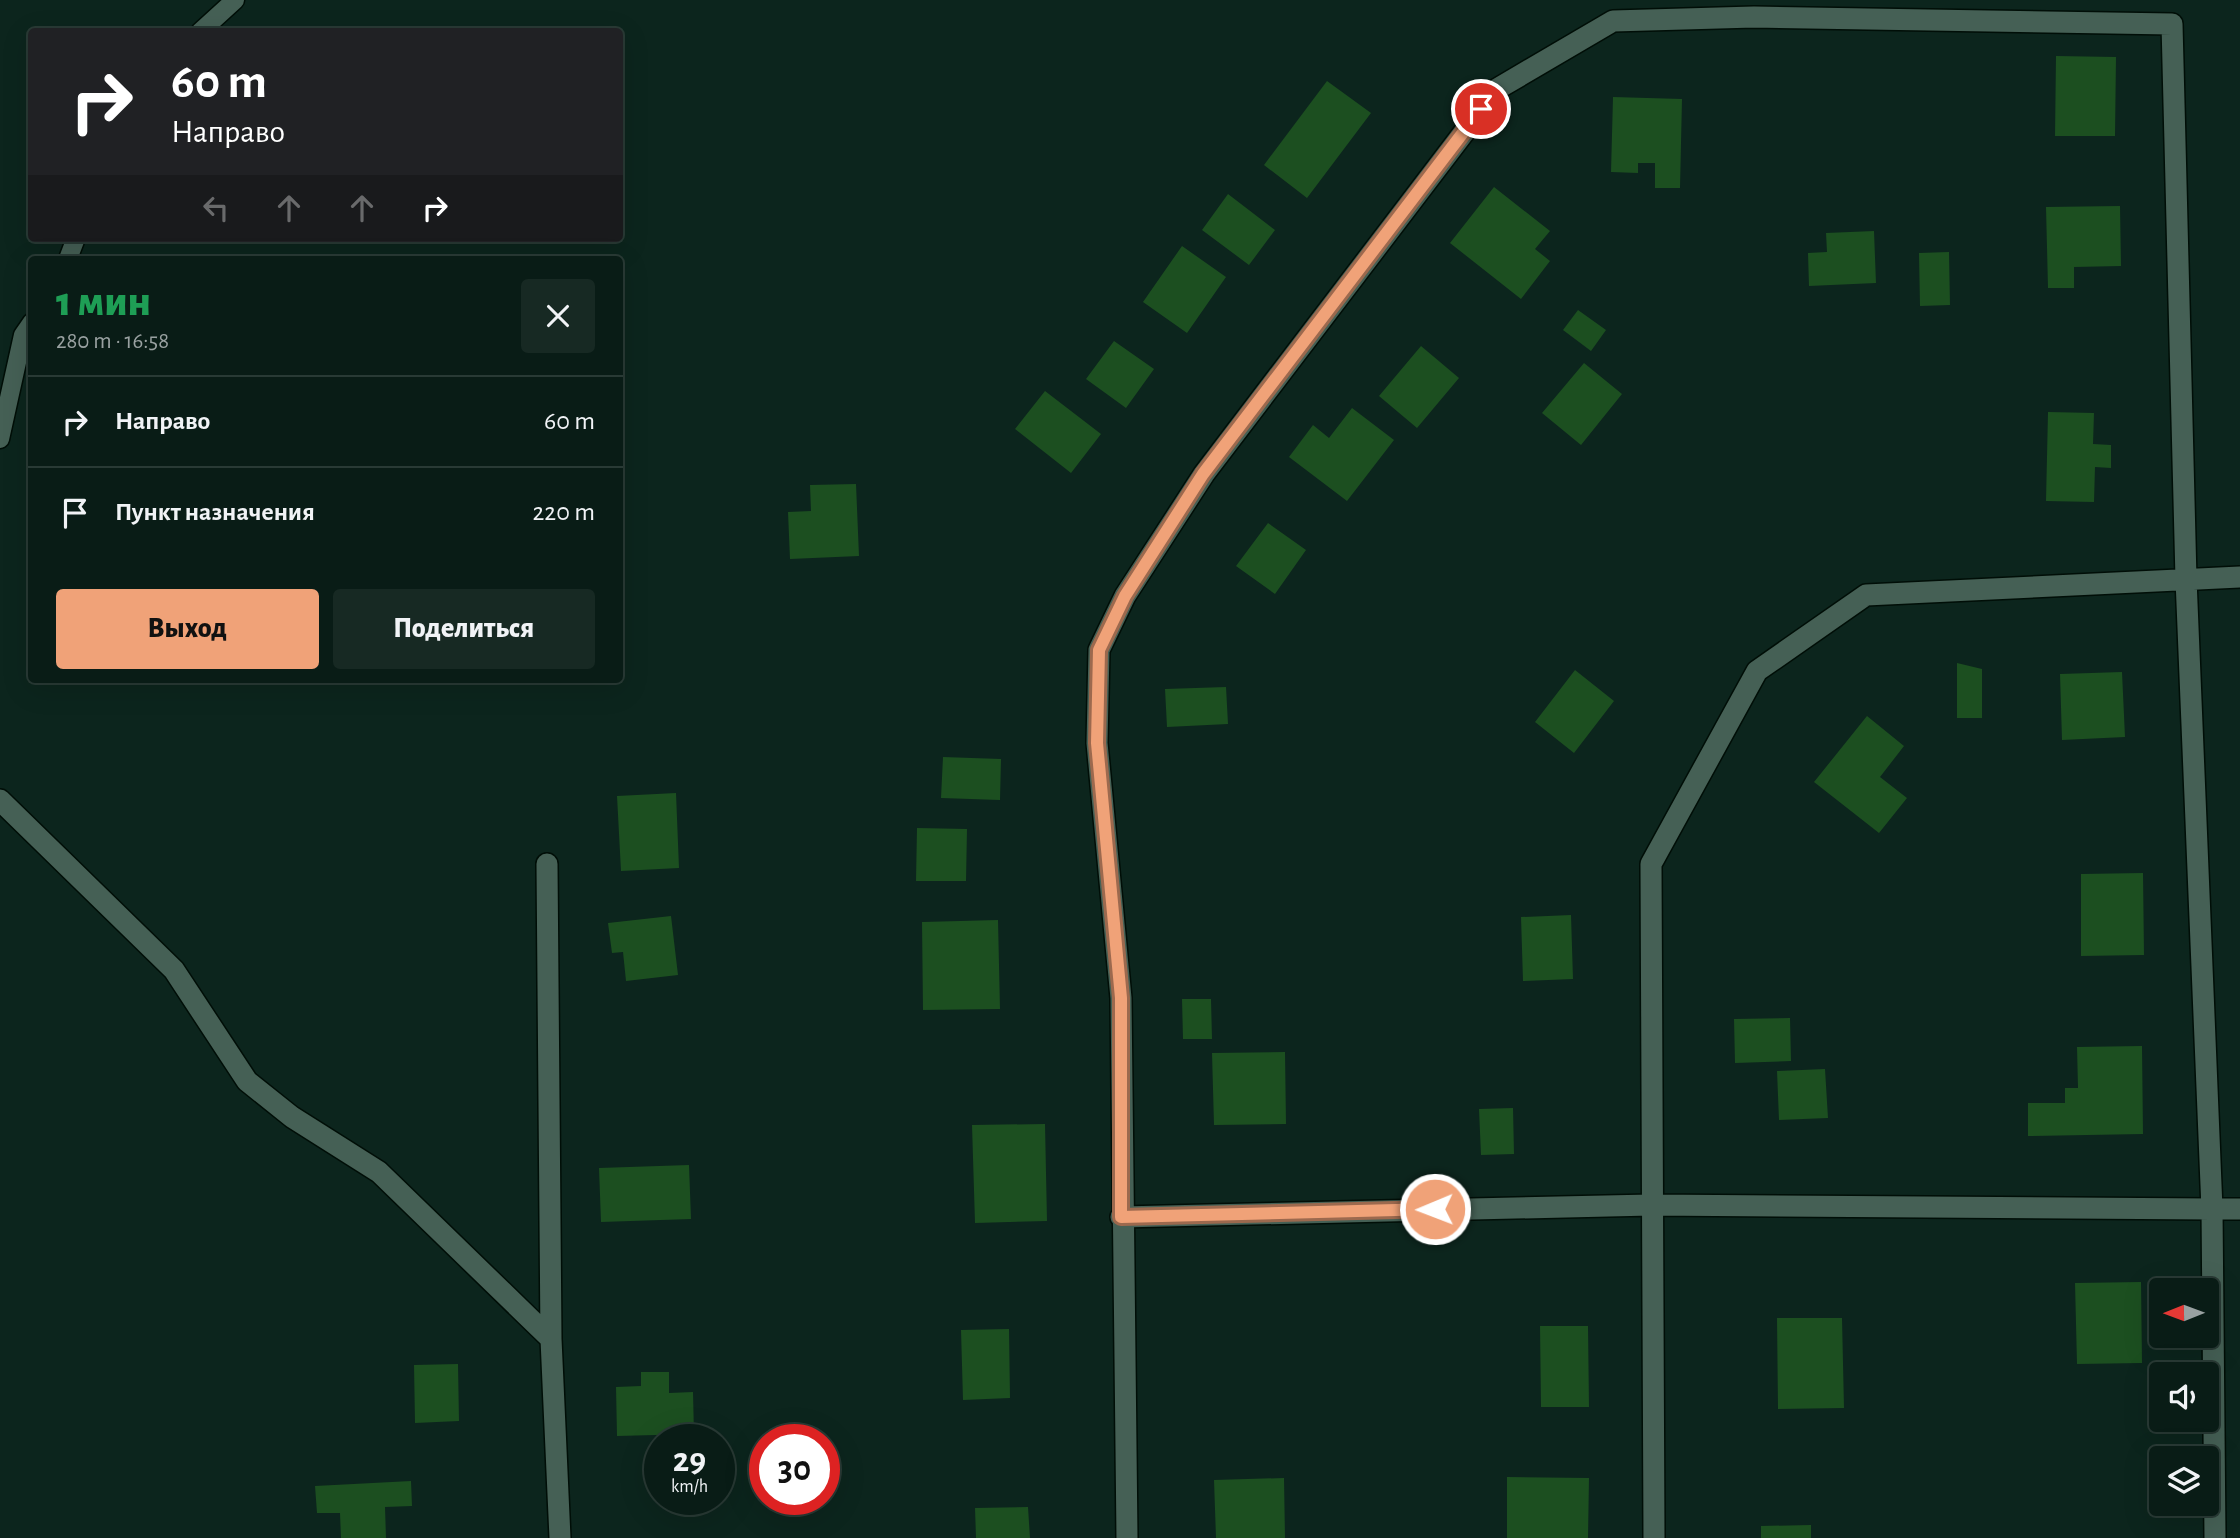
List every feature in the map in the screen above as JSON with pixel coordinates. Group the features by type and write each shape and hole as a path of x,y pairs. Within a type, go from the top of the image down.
{"street":[{"path":"1127,1538 1121,1217 1121,998 1097,743 1099,650 1125,596 1203,474 1497,89 1613,21 1754,17 2172,24 2186,579 2212,1209 2215,1538"},
{"path":"1654,1538 1651,864 1757,671 1866,595 2240,577"},
{"path":"0,800 174,970 247,1081 292,1117 379,1172 551,1339"},
{"path":"547,864 551,1339 560,1538"},
{"path":"1121,1217 1651,1205 2240,1209"}],"lane":[{"path":"204,28 235,0"},
{"path":"0,439 23,335 28,327"}],"building":[{"path":"2056,56 2116,57 2115,136 2055,136"},
{"path":"1327,81 1371,113 1307,198 1264,165"},
{"path":"1613,97 1682,99 1680,188 1655,188 1655,163 1638,163 1638,173 1611,172"},
{"path":"1494,187 1550,231 1535,249 1550,261 1521,299 1450,243"},
{"path":"1228,194 1275,230 1249,265 1202,230"},
{"path":"2120,206 2121,266 2074,267 2074,288 2048,288 2046,207"},
{"path":"1874,231 1876,283 1809,286 1808,253 1827,252 1826,233"},
{"path":"1182,246 1226,277 1187,333 1143,302"},
{"path":"1949,252 1950,305 1920,306 1919,253"},
{"path":"1578,310 1606,330 1591,351 1563,330"},
{"path":"1114,341 1154,369 1126,408 1086,379"},
{"path":"1421,346 1459,378 1417,428 1379,396"},
{"path":"1584,363 1622,394 1581,445 1542,413"},
{"path":"1045,391 1101,434 1071,473 1015,429"},
{"path":"1352,408 1394,440 1347,501 1289,457 1313,425 1329,438"},
{"path":"2048,412 2094,413 2093,444 2111,445 2111,468 2095,467 2094,502 2046,501"},
{"path":"856,484 859,556 790,559 788,512 811,511 810,485"},
{"path":"1268,523 1306,550 1275,594 1236,566"},
{"path":"1957,663 1982,669 1982,718 1957,718"},
{"path":"1575,670 1614,701 1574,753 1535,722"},
{"path":"2122,672 2125,737 2062,740 2060,674"},
{"path":"1226,687 1228,724 1167,727 1165,689"},
{"path":"1867,716 1904,746 1880,777 1907,798 1879,833 1814,782"},
{"path":"943,757 1001,759 1000,800 941,798"},
{"path":"676,793 679,868 621,871 617,796"},
{"path":"917,828 967,829 966,881 916,881"},
{"path":"2143,873 2144,955 2081,956 2081,874"},
{"path":"1571,915 1573,979 1523,981 1521,917"},
{"path":"671,916 678,975 626,981 623,952 612,953 608,923"},
{"path":"998,920 1000,1009 923,1010 922,922"},
{"path":"1182,999 1211,999 1212,1039 1183,1039"},
{"path":"1790,1018 1791,1061 1735,1063 1734,1019"},
{"path":"2142,1046 2143,1134 2028,1136 2028,1103 2065,1103 2065,1088 2078,1088 2077,1047"},
{"path":"1285,1052 1286,1124 1214,1125 1212,1053"},
{"path":"1825,1069 1828,1118 1779,1120 1777,1071"},
{"path":"1513,1108 1514,1154 1481,1155 1479,1109"},
{"path":"1045,1124 1047,1221 975,1223 972,1125"},
{"path":"689,1165 691,1219 601,1222 599,1168"},
{"path":"2141,1282 2142,1363 2077,1364 2075,1283"},
{"path":"1777,1318 1842,1318 1844,1408 1778,1409"},
{"path":"1540,1326 1588,1326 1589,1407 1541,1407"},
{"path":"1009,1329 1010,1398 963,1400 961,1330"},
{"path":"458,1364 459,1421 415,1423 414,1365"},
{"path":"641,1372 669,1372 669,1393 693,1392 694,1424 644,1424 644,1435 617,1436 616,1387 641,1386"},
{"path":"1507,1477 1589,1478 1588,1538 1507,1538"},
{"path":"1284,1478 1285,1538 1216,1538 1214,1480"},
{"path":"411,1481 412,1506 385,1507 386,1538 341,1538 340,1513 317,1513 315,1486"},
{"path":"1028,1507 1030,1538 976,1538 975,1508"},
{"path":"1811,1525 1811,1538 1761,1538 1761,1526"}],"route":[{"path":"1435,1209 1121,1217 1121,998 1097,743 1099,650 1125,596 1203,474 1481,109"}]}
